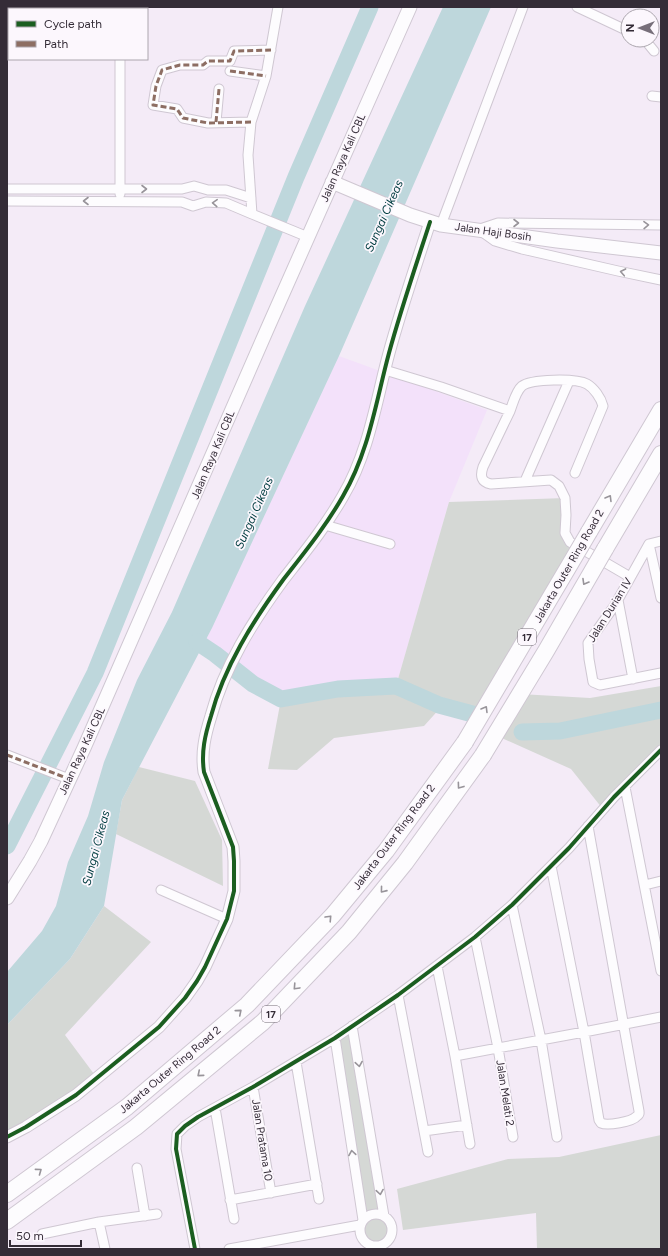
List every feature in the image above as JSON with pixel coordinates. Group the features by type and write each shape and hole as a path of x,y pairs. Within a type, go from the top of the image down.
{"highway":[{"name":"Jakarta Outer Ring Road 2","path":"7,1194 126,1107 247,1005 333,915 386,851 465,742 661,410"},
{"name":"Jakarta Outer Ring Road 2","path":"7,1221 136,1127 263,1022 349,932 405,863 483,755 546,651 661,454"}],"main road":[{"name":"Jalan Raya Kali CBL","path":"7,898 41,841 84,748 410,7"},
{"name":"Jalan Haji Bosih","path":"332,182 410,215 436,224 564,242 661,253"}],"street":[{"path":"252,214 248,155 251,122 266,76 278,7"},
{"path":"7,1137 26,1127 76,1095 159,1027 170,1016 197,981 227,919 234,891 234,862 232,847 204,772 202,761 205,738 216,696 241,644 278,587 325,525 344,496 362,458 392,343 436,224 523,7"},
{"path":"578,7 620,27"},
{"path":"251,122 208,123 183,118 177,109 153,105 156,86 162,70 180,65 202,64 208,61 230,61 234,51 271,50"},
{"path":"120,60 120,201"},
{"path":"230,71 266,76"},
{"path":"216,122 219,89"},
{"path":"7,188 182,189 194,186 208,190 226,190 251,198"},
{"path":"7,201 182,202 193,206 206,202 226,203 308,237"},
{"path":"478,230 498,223 661,225"},
{"path":"478,230 495,242 618,272 661,280"},
{"path":"385,370 441,387 510,411"},
{"path":"525,481 569,380"},
{"path":"575,473 603,406 601,399 587,384 569,380 528,382 519,389 483,467 481,477 486,483 491,484 551,480 559,486 565,498 565,533 570,542 630,578"},
{"path":"325,525 390,544"},
{"path":"661,541 649,544 661,598"},
{"name":"Jalan Durian IV","path":"649,544 618,600 588,643 589,659 593,682 596,684 604,685 661,673"},
{"path":"618,600 633,679"},
{"path":"195,1249 176,1149 177,1134 198,1117 253,1087 335,1038 398,995 475,937 512,905 569,848 625,787 661,752"},
{"path":"7,755 69,779"},
{"path":"625,787 645,885 657,927 661,971"},
{"path":"551,866 584,1032 599,1120 601,1123 605,1124 636,1118 639,1112 588,826"},
{"path":"645,885 661,881"},
{"path":"160,890 227,919"},
{"path":"512,905 541,1040 557,1138"},
{"name":"Jalan Melati 2","path":"475,937 498,1048 512,1137"},
{"path":"437,966 455,1056 470,1144"},
{"path":"398,995 428,1152"},
{"path":"455,1056 661,1017"},
{"path":"352,1026 384,1216"},
{"path":"229,1249 361,1222 369,1215 376,1213 384,1216 392,1226 388,1246 367,1246 360,1235 361,1222 335,1038"},
{"path":"296,1062 319,1199"},
{"name":"Jalan Pratama 10","path":"253,1087 271,1193"},
{"path":"215,1108 234,1219"},
{"path":"424,1131 467,1125"},
{"path":"137,1168 145,1216"},
{"path":"230,1200 317,1184"},
{"path":"42,1234 99,1222 157,1214"},
{"path":"99,1222 104,1249"}],"shaded area":[{"path":"339,356 487,410 449,502 396,686 338,689 281,699 251,683 203,646"},
{"path":"565,498 565,533 579,549 480,716 442,706 424,726 334,738 297,770 268,769 281,699 338,689 396,686 449,502"},
{"path":"661,686 661,750 602,808 571,769 495,735 520,694 590,698"},
{"path":"139,767 195,781 222,840 223,886 116,834 122,800"},
{"path":"104,906 151,942 65,1035 97,1078 7,1136 7,1025 70,959"},
{"path":"352,1026 387,1218 391,1227 391,1233 387,1242 388,1249 367,1249 360,1233 335,1038"},
{"path":"661,1135 661,1249 537,1249 536,1213 403,1230 397,1189 508,1159 559,1157"}],"water":[{"name":"Sungai Cikeas","path":"443,7 491,7 339,356 212,628 122,800 104,906 70,959 7,1025 7,972 42,931 56,906 68,862 88,816 104,762 137,680 172,612 305,306"}],"waterway":[{"path":"7,846 95,673 296,177 370,7"},
{"path":"197,642 253,684 281,699 338,689 396,686 439,705 480,716"},
{"path":"522,732 560,731 661,710"}],"marked path":[{"path":"251,122 208,123 183,118 177,109 153,105 156,86 162,70 180,65 203,65 208,61 230,61 234,51 271,50"},
{"path":"230,71 266,76"},
{"path":"216,122 219,89"},
{"path":"7,755 69,779"}],"cycle path":[{"path":"7,1137 26,1127 76,1095 159,1027 185,998 205,967 227,919 234,891 233,847 204,772 203,751 209,723 224,680 250,628 329,518 352,479 366,444 384,371 430,222"},
{"path":"195,1249 176,1149 177,1134 198,1117 253,1087 335,1038 398,995 475,937 512,905 569,848 614,797 661,750"}]}
